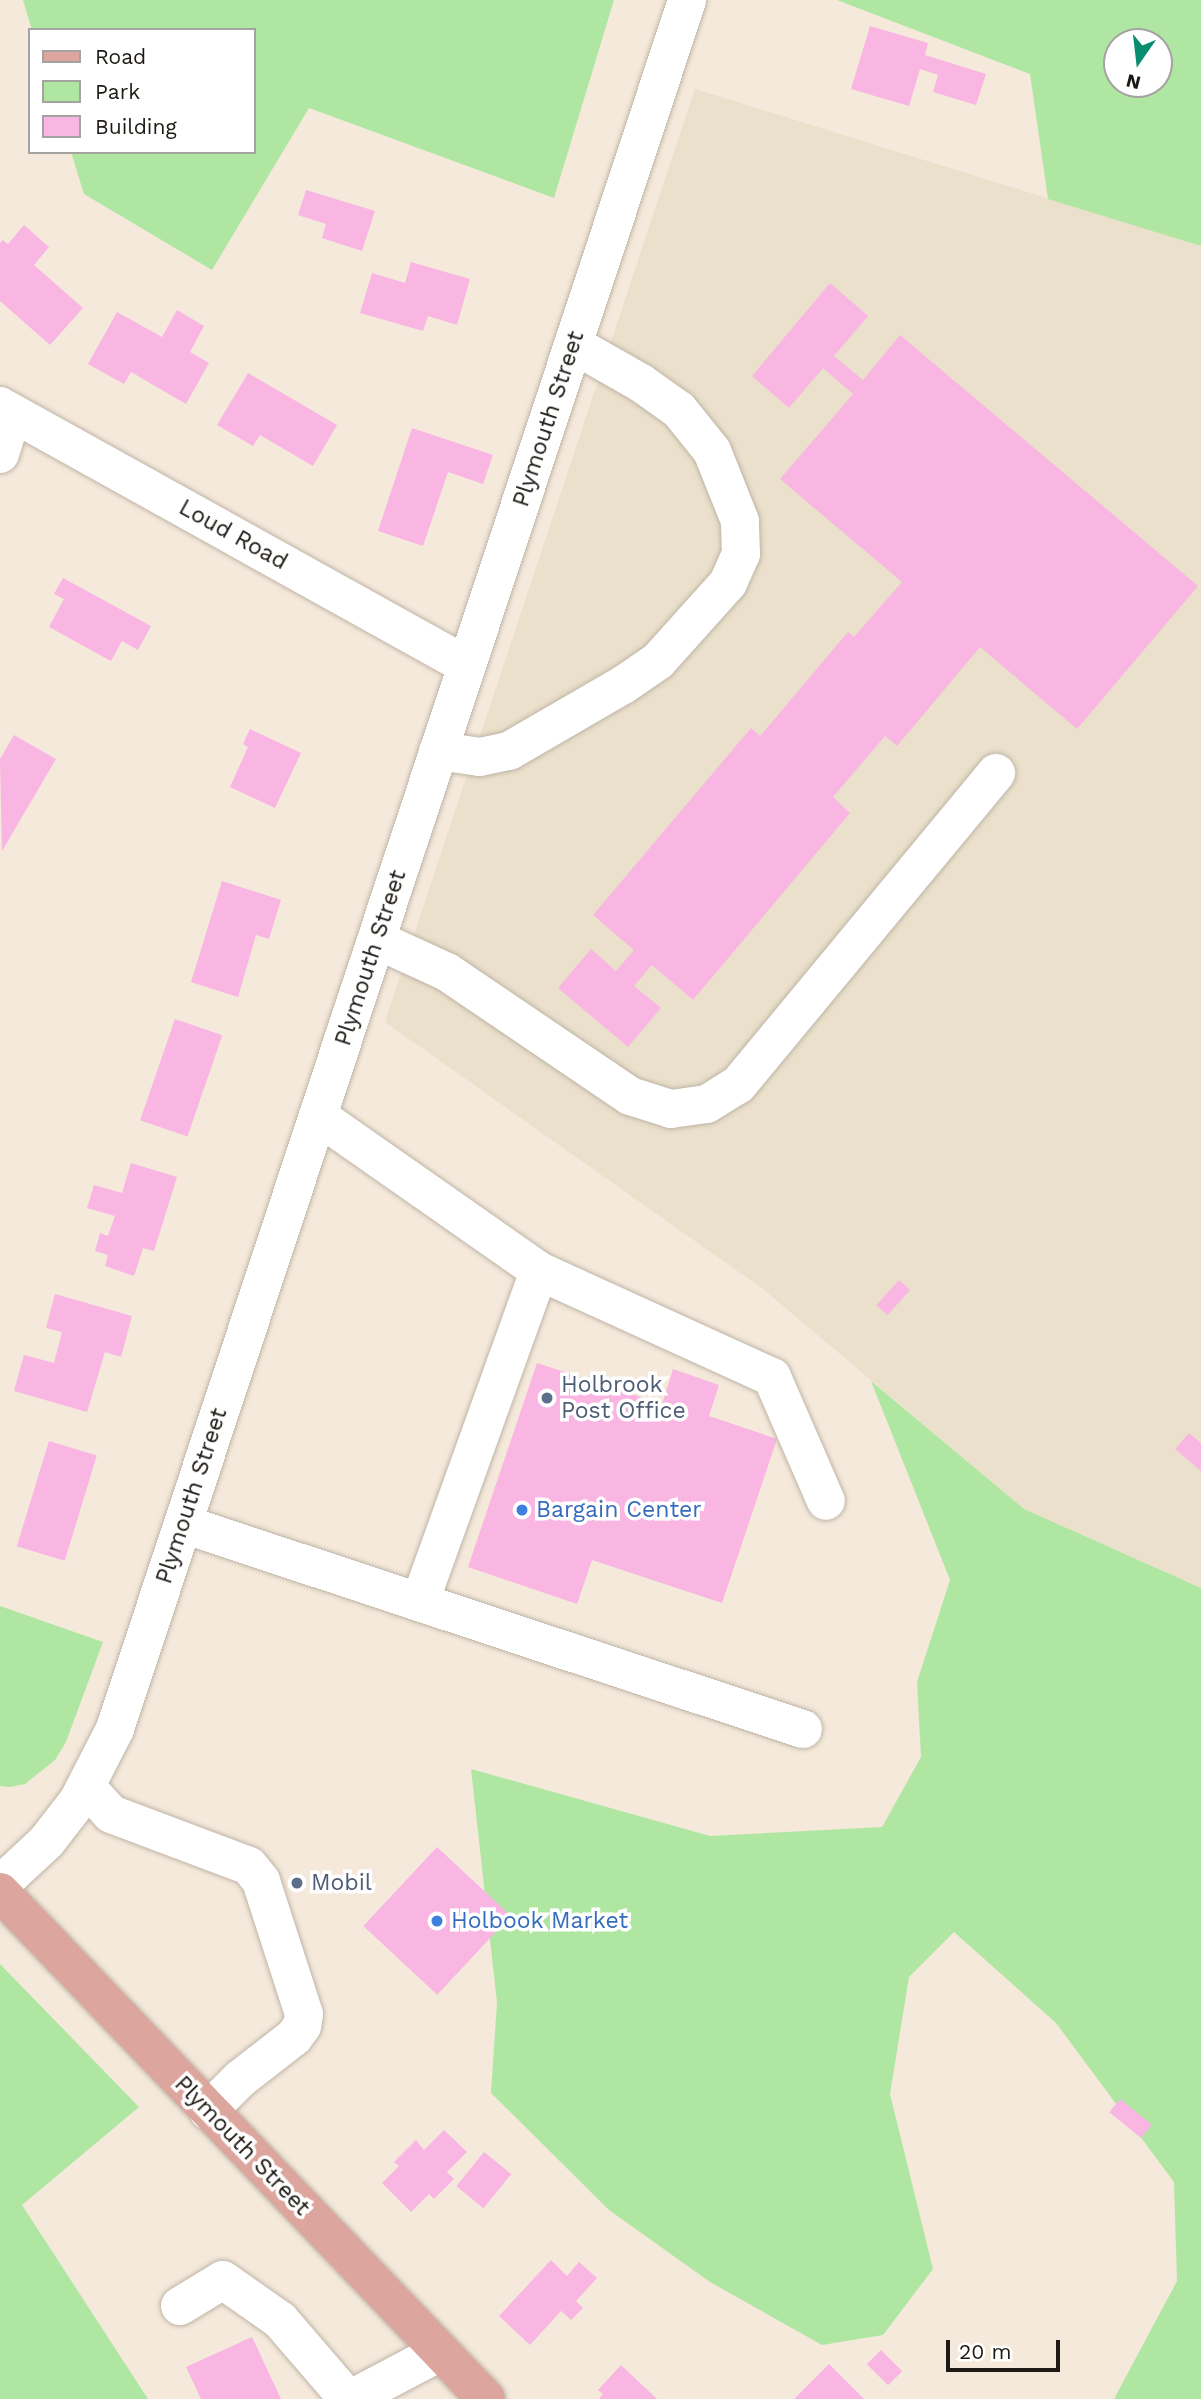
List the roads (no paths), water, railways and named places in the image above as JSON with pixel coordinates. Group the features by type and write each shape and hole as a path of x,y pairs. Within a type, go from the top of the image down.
{"main road":[{"name":"Plymouth Street","path":"0,1892 486,2399"}],"street":[{"name":"Plymouth Street","path":"0,1885 47,1841 87,1787 115,1729 687,0"},
{"path":"438,751 480,757 509,751 623,685 658,661 728,583 741,554 740,522 712,451 696,430 679,410 641,383 574,345"},
{"path":"0,454 6,410"},
{"name":"Loud Road","path":"6,410 466,665"},
{"path":"377,940 447,972 630,1097 671,1109 707,1104 738,1085 996,773"},
{"path":"318,1116 538,1271 772,1377 826,1501"},
{"path":"420,1602 538,1271"},
{"path":"183,1524 803,1729"},
{"path":"87,1787 111,1814 249,1866 261,1881 304,2014 302,2026 294,2037 240,2079 208,2111"},
{"path":"180,2306 223,2280 281,2320 349,2399 440,2352"}],"place":[{"name":"Holbrook Post Office","path":"547,1398"},
{"name":"Bargain Center","path":"522,1510"},
{"name":"Mobil","path":"297,1883"},
{"name":"Holbook Market","path":"437,1921"}]}
